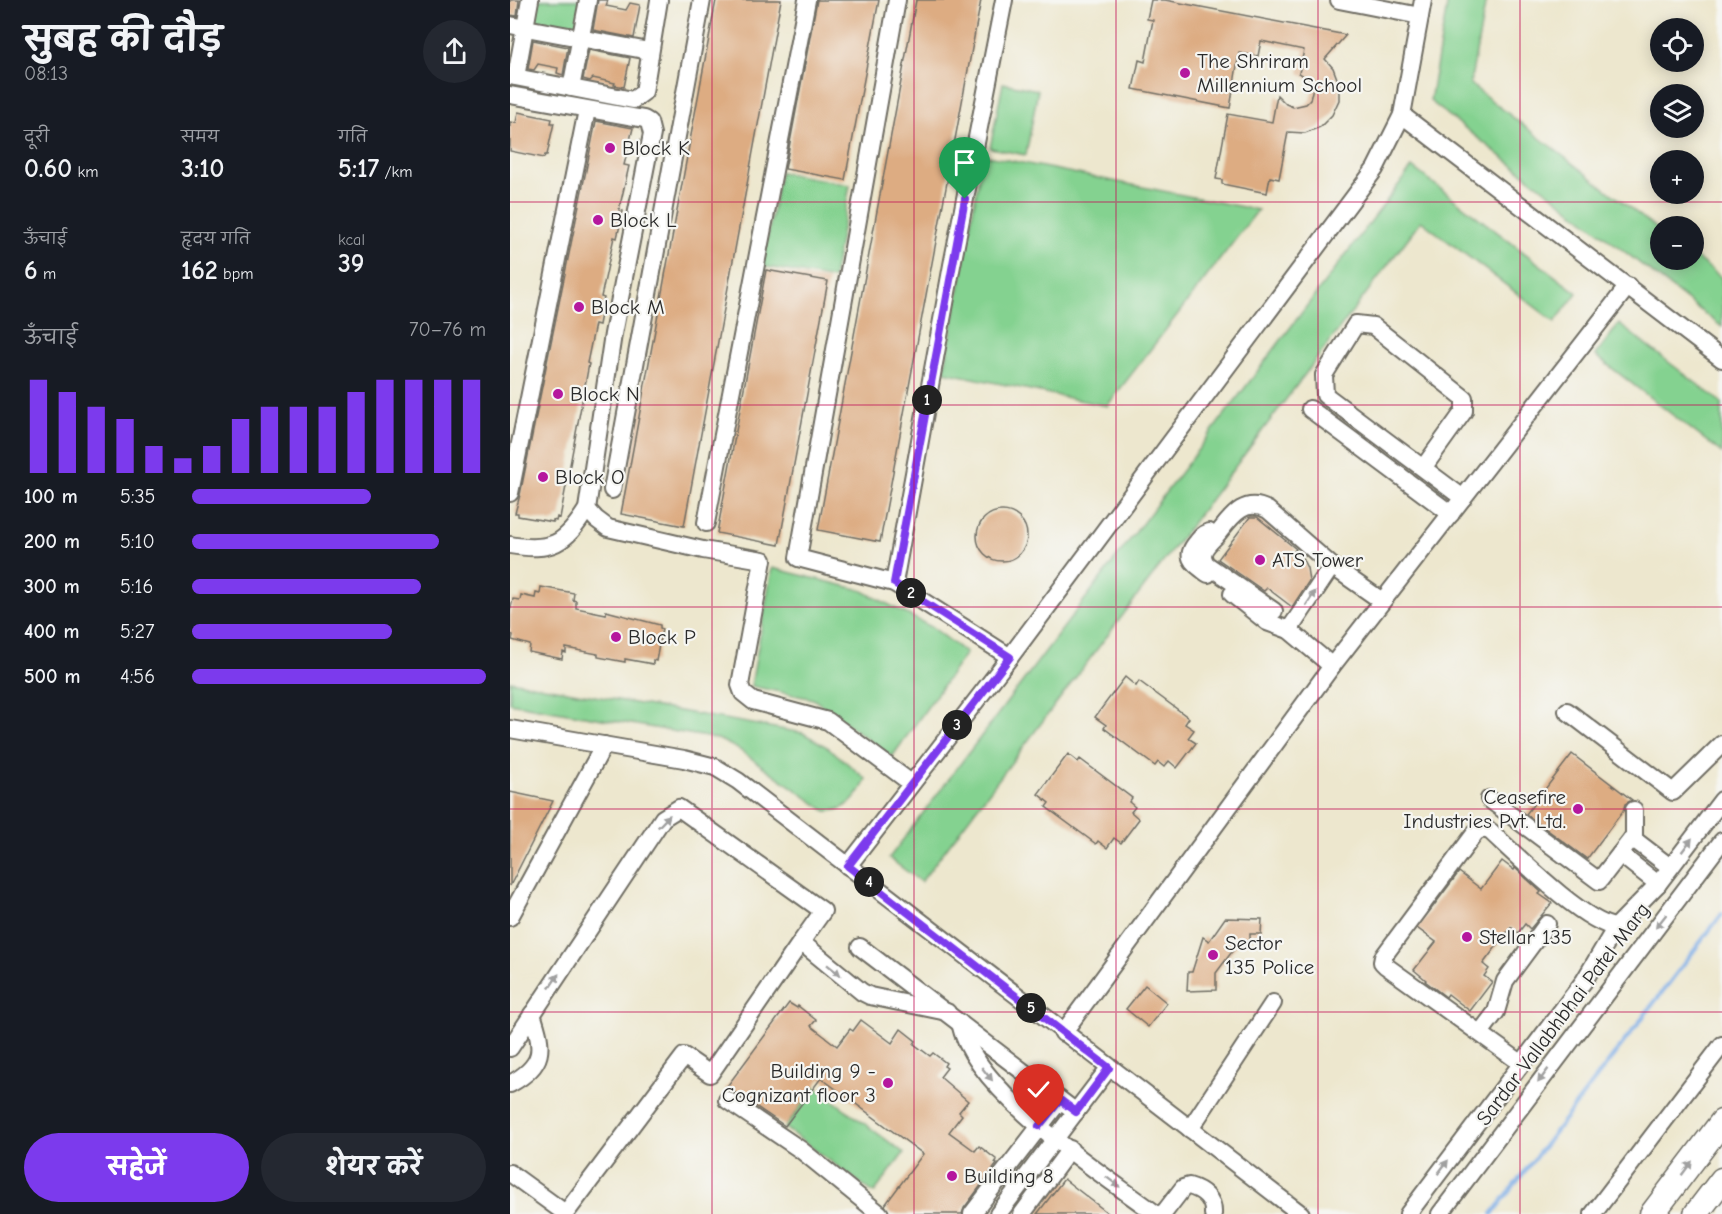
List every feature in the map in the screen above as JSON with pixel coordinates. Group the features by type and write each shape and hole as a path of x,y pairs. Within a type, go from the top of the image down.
{"highway":[{"path":"1653,1214 1722,1122"},
{"path":"1696,1214 1722,1180"}],"street":[{"path":"530,0 517,26 513,77 633,100 644,92 659,0 654,0"},
{"path":"571,88 588,0"},
{"path":"612,490 702,0"},
{"path":"706,523 807,0"},
{"path":"897,0 798,558 894,583 1010,657"},
{"path":"894,583 952,265 1004,0"},
{"path":"848,866 1010,657 1375,169 1402,115 1421,8 1339,0"},
{"path":"517,26 649,51"},
{"path":"510,95 644,119 650,122 652,134 614,334 587,509 573,532 563,539 538,549 510,545"},
{"path":"510,493 587,110"},
{"path":"1402,115 1722,359"},
{"path":"1063,1033 1332,666 1628,286"},
{"path":"1423,468 1464,411 1464,398 1373,326 1356,324 1324,375 1325,395 1463,498"},
{"path":"1310,409 1451,514"},
{"path":"1274,611 1206,564 1203,553 1232,514 1252,505 1261,506 1332,566 1382,602"},
{"path":"587,509 608,528 703,550 763,560 740,685 742,693 753,701 828,721 911,783"},
{"path":"1221,529 1205,533 1191,549 1190,557 1193,562 1267,622 1289,630 1332,666"},
{"path":"1289,630 1332,566"},
{"path":"1566,711 1673,792 1722,744"},
{"path":"510,729 684,759 716,767 738,781 1301,1214"},
{"path":"510,917 604,745"},
{"path":"1489,799 1599,881 1632,838 1634,810"},
{"name":"Sardar Vallabhbhai Patel Marg","path":"1408,1214 1584,981 1616,927 1658,884 1722,800"},
{"path":"510,1048 663,818 679,808 823,911 710,1074 684,1056 565,1213 510,1173"},
{"path":"1521,1063 1386,966 1382,962 1383,957 1476,832 1482,829 1490,831 1551,887 1603,924 1616,927"},
{"path":"1632,838 1671,867"},
{"name":"Sardar Vallabhbhai Patel Marg","path":"1440,1214 1722,841"},
{"path":"1620,854 1658,884"},
{"path":"1480,1033 1496,1012 1505,981 1547,924"},
{"path":"801,942 870,996 947,1012"},
{"path":"860,947 1076,1112"},
{"path":"1190,1129 1273,1003"},
{"path":"510,1084 526,1076 536,1063 541,1041 532,1014"},
{"path":"960,1023 963,1039 992,1081 1039,1126 1156,1214"},
{"path":"1593,1214 1722,1045"},
{"path":"998,1214 1109,1068"},
{"path":"727,1100 801,1150 880,1214"},
{"path":"972,1214 1060,1100"},
{"path":"1022,1214 1070,1149"},
{"path":"1163,1214 1183,1188 1189,1186 1210,1198 1213,1214"}],"green space":[{"path":"536,0 582,0 576,31 532,23"},
{"path":"1448,0 1486,0 1470,84 1650,223 1650,270 1704,270 1704,264 1722,278 1722,327 1430,101"},
{"path":"1003,83 1038,90 1026,155 990,148"},
{"path":"983,155 1258,210 1107,406 944,372"},
{"path":"1412,167 1577,293 1555,322 1421,221 921,882 889,858"},
{"path":"780,172 850,185 833,279 762,266"},
{"path":"1619,324 1722,403 1722,453 1595,355"},
{"path":"772,568 861,590 933,628 966,653 892,757 813,699 751,686"},
{"path":"510,681 803,733 829,748 866,779 860,792 846,806 826,811 738,749 718,739 510,703"},
{"path":"815,1087 904,1153 874,1193 785,1128"}],"building":[{"path":"510,0 519,0 517,16 510,15"},
{"path":"598,0 608,0 606,6 626,10 630,3 640,5 634,38 593,30"},
{"path":"716,0 781,0 684,526 621,514"},
{"path":"817,0 879,0 845,180 785,169"},
{"path":"916,0 981,0 880,542 818,530"},
{"path":"1151,0 1165,0 1346,35 1325,59 1333,68 1339,84 1339,100 1332,115 1320,127 1305,133 1288,132 1279,179 1270,177 1267,193 1222,184 1222,180 1216,179 1228,114 1272,122 1277,95 1293,107 1306,104 1310,100 1313,87 1310,80 1299,73 1304,50 1261,41 1258,56 1239,53 1230,108 1133,89 1139,60 1145,62 1153,20 1147,19"},
{"path":"533,40 568,47 563,75 557,73 558,68 538,64 534,70 528,69"},
{"path":"589,50 630,58 624,87 593,78 590,81 583,79"},
{"path":"518,112 552,119 551,123 554,123 547,155 544,158 510,151 510,122 516,123"},
{"path":"596,121 633,128 624,165 629,166 619,210 623,211 617,238 614,237 601,297 604,298 599,325 595,324 587,363 589,364 560,518 557,517 553,522 518,516 518,513 515,513"},
{"path":"766,270 828,281 779,545 717,533"},
{"path":"1002,511 1020,518 1027,536 1020,554 1002,561 984,554 977,536 984,518"},
{"name":"ATS Tower","path":"1250,517 1257,517 1296,549 1294,551 1302,558 1307,568 1309,581 1292,607 1267,588 1264,591 1218,559"},
{"path":"541,587 574,593 573,600 576,601 576,608 606,614 606,611 660,625 662,629 656,661 653,660 653,664 625,659 625,662 566,648 562,659 529,652 530,645 512,640 510,611 513,599 520,600 521,595 535,598 536,593 540,594"},
{"path":"1125,677 1136,686 1139,681 1189,718 1185,724 1194,730 1188,738 1196,743 1177,768 1169,761 1164,767 1158,762 1155,766 1104,728 1106,725 1095,717"},
{"path":"1068,754 1078,762 1080,759 1132,798 1129,802 1135,807 1131,812 1139,819 1121,843 1114,838 1107,848 1098,841 1096,844 1046,807 1049,803 1038,794"},
{"name":"Ceasefire Industries Pvt. Ltd.","path":"1572,754 1632,800 1625,804 1623,811 1587,859 1526,814"},
{"path":"510,792 553,801 510,886"},
{"name":"Stellar 135","path":"1502,861 1514,870 1515,868 1541,892 1539,894 1552,903 1530,929 1525,924 1518,933 1511,927 1483,964 1489,969 1484,976 1492,982 1470,1011 1448,994 1446,997 1414,970 1436,942 1417,928 1459,872 1481,889"},
{"name":"Sector 135 Police","path":"1225,918 1262,919 1261,934 1250,934 1250,942 1240,941 1216,973 1216,990 1187,991 1188,972 1192,972 1203,937 1209,941"},
{"path":"1145,985 1167,1003 1148,1027 1126,1009"},
{"path":"789,1003 797,1008 798,1006 816,1020 811,1026 837,1046 850,1029 853,1031 861,1020 892,1043 901,1029 916,1041 914,1044 930,1056 933,1053 946,1063 944,1066 947,1068 940,1077 968,1101 959,1112 962,1115 949,1132 975,1151 979,1146 997,1160 995,1163 997,1164 964,1208 962,1214 890,1214 885,1205 923,1154 821,1078 785,1126 733,1091 725,1089"},
{"path":"1064,1179 1109,1214 1037,1214"}],"waterway":[{"path":"1492,1214 1722,914"}],"place":[{"name":"The Shriram Millennium School","path":"1185,73"},
{"name":"Block K","path":"610,148"},
{"name":"Block L","path":"598,220"},
{"name":"Block M","path":"579,307"},
{"name":"Block N","path":"558,394"},
{"name":"Block O","path":"543,477"},
{"name":"ATS Tower","path":"1260,560"},
{"name":"Block P","path":"616,637"},
{"name":"Ceasefire Industries Pvt. Ltd.","path":"1578,809"},
{"name":"Stellar 135","path":"1467,937"},
{"name":"Sector 135 Police","path":"1213,955"},
{"name":"Building 9 - Cognizant floor 3","path":"888,1083"},
{"name":"Building 8","path":"952,1176"}],"route":[{"path":"965,199 894,583 1010,657 848,866 1109,1068 1076,1112 1060,1100 1039,1126"}]}
